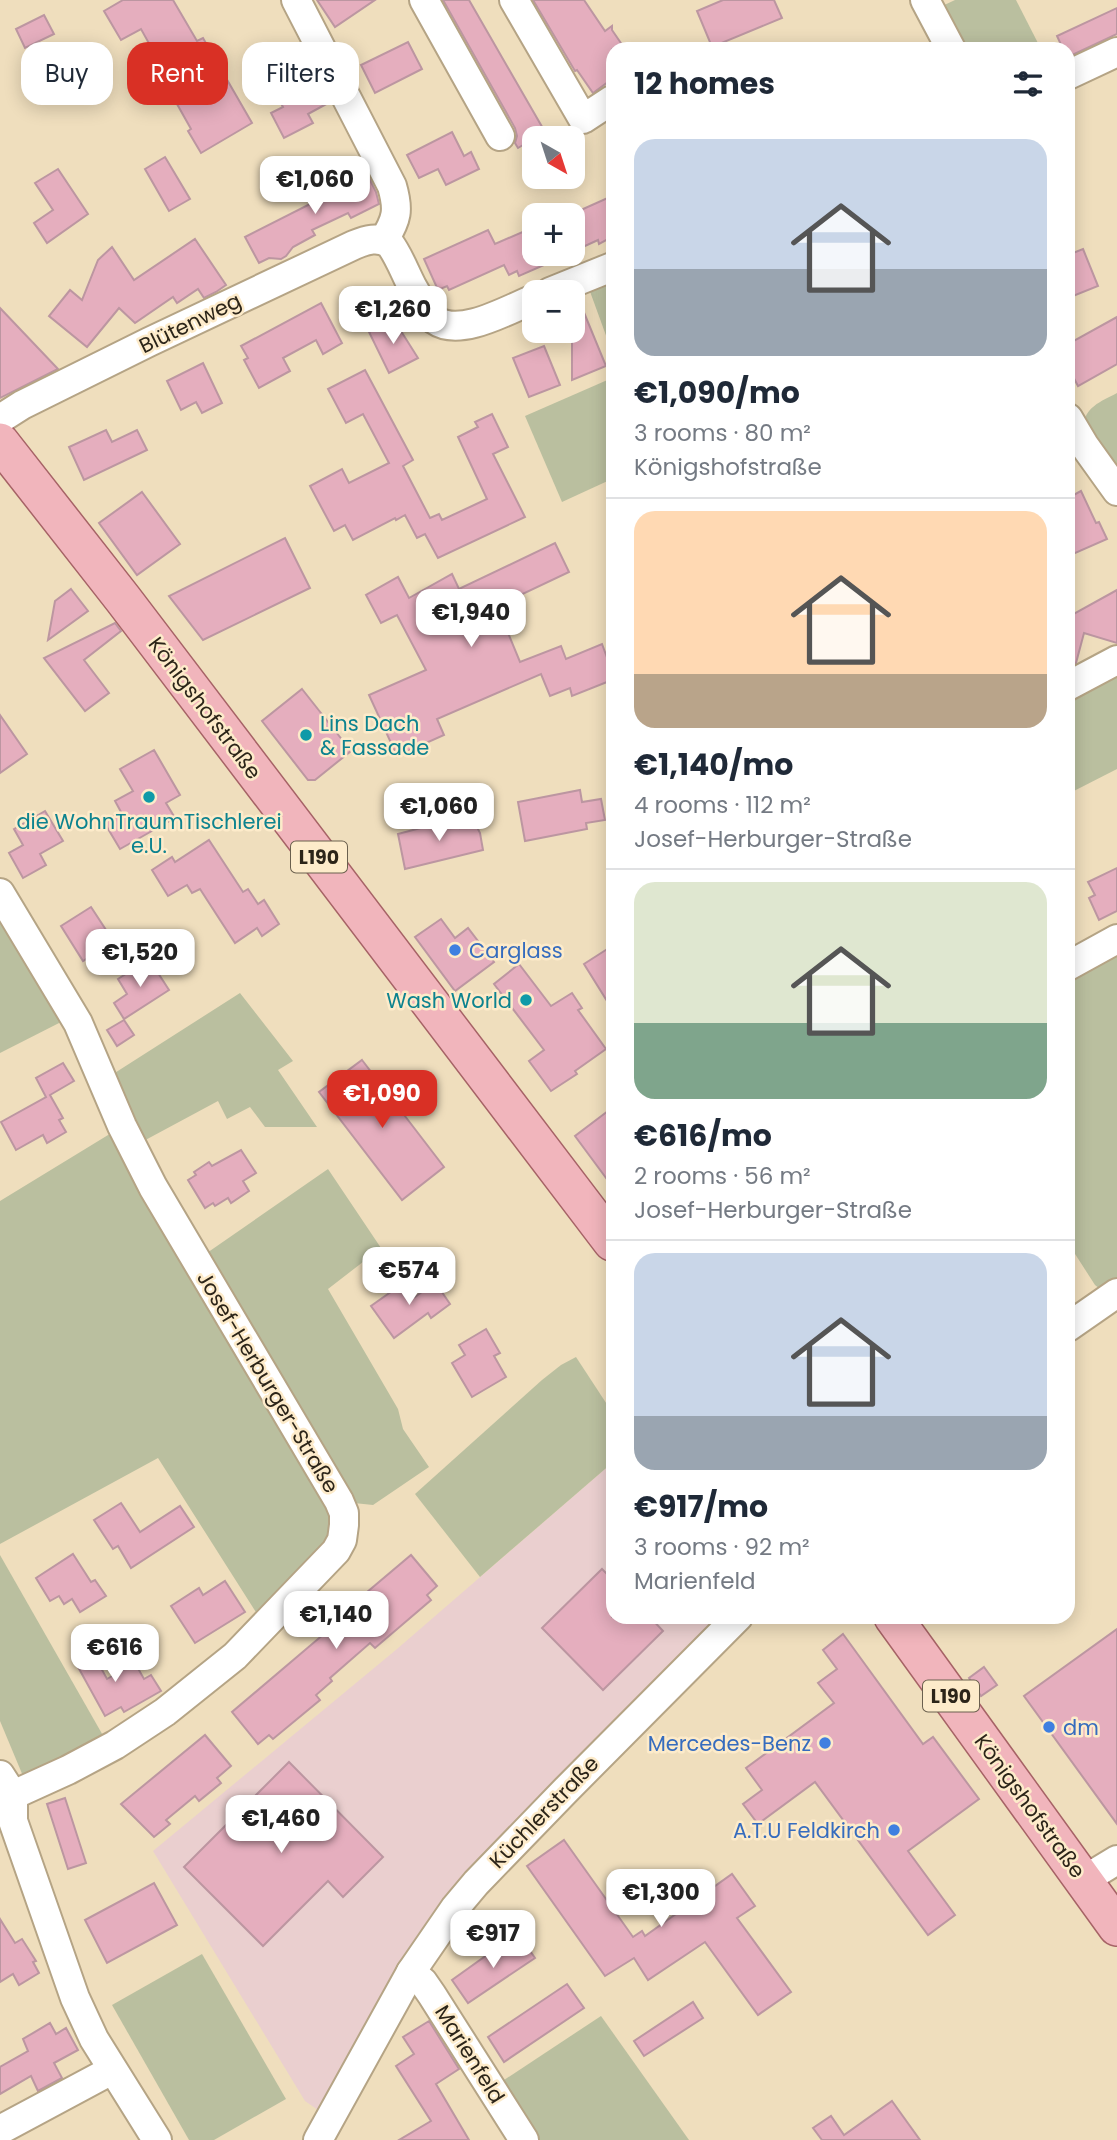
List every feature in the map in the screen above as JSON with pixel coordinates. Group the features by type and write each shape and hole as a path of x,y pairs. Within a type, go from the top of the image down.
{"main road":[{"name":"Königshofstraße","path":"0,442 123,599 606,1234"},
{"name":"Königshofstraße","path":"898,1624 1117,1927"}],"street":[{"path":"296,0 392,187 398,204 395,219 384,240 397,253 412,287 427,310 435,319 445,324 461,326 522,304"},
{"path":"424,0 500,136"},
{"path":"514,0 583,119 606,104"},
{"path":"925,0 947,42"},
{"path":"1075,72 1117,52"},
{"name":"Blütenweg","path":"0,419 22,405 137,348 354,245 373,239 384,240"},
{"path":"580,280 606,269"},
{"path":"1075,430 1117,491"},
{"path":"1075,682 1117,660"},
{"name":"Josef-Herburger-Straße","path":"0,893 78,1023 116,1114 153,1187 344,1513 342,1540 329,1560 235,1656 165,1712 115,1745 68,1770 7,1785"},
{"path":"1075,962 1117,939"},
{"path":"1075,1322 1117,1293"},
{"name":"Küchlerstraße","path":"318,2140 411,1972 448,1917 476,1883 731,1624"},
{"path":"7,1785 13,1821 75,1998 94,2039 157,2140"},
{"path":"1084,1880 1117,1860"},
{"name":"Marienfeld","path":"411,1972 423,1982 432,1995 524,2140"},
{"path":"0,2130 112,2070"}],"shaded area":[{"path":"606,1468 606,1624 731,1624 476,1883 331,2119 305,2101 153,1851 397,1649"}],"green space":[{"path":"955,0 1016,0 1037,42 956,42 938,8"},
{"path":"606,278 606,336 588,286"},
{"path":"606,381 606,482 562,502 525,416"},
{"path":"1117,393 1117,476 1083,427 1090,410"},
{"path":"1117,670 1117,769 1075,790 1075,691"},
{"path":"0,910 65,1020 0,1053"},
{"path":"1117,945 1117,1280 1100,1289 1075,1254 1075,968"},
{"path":"240,993 293,1061 278,1070 317,1127 265,1127 250,1107 227,1119 218,1101 138,1144 110,1076"},
{"path":"113,1132 292,1437 331,1516 331,1530 326,1545 259,1617 158,1458 0,1544 0,1201"},
{"path":"328,1169 381,1248 328,1289 398,1409 403,1429 429,1467 373,1505 354,1503 204,1255"},
{"path":"576,1357 606,1403 606,1468 480,1577 415,1494 561,1365"},
{"path":"0,1555 105,1739 23,1776 0,1721"},
{"path":"202,1954 286,2099 214,2140 189,2140 112,2005"},
{"path":"601,2016 689,2140 532,2140 498,2084"}],"building":[{"path":"123,0 173,0 197,41 203,38 205,42 148,42 141,29 121,40 104,11"},
{"path":"317,0 375,0 335,27"},
{"path":"443,0 469,0 542,126 522,126 522,146 518,148 515,143 515,128"},
{"path":"533,0 584,0 605,31 612,26 620,42 606,42 606,83 593,93 577,70 575,71"},
{"path":"723,0 774,0 782,18 724,42 710,42 697,11"},
{"path":"1117,8 1117,34 1075,54 1075,42 1060,42 1057,36"},
{"path":"44,15 54,34 37,42 22,42 16,29"},
{"path":"408,42 422,69 375,93 361,65"},
{"path":"228,81 252,123 201,153 188,131 191,129 178,105 228,105"},
{"path":"282,105 324,105 308,114 313,123 284,138 271,113 283,107"},
{"path":"452,132 464,156 471,152 479,169 446,185 438,169 419,178 407,155"},
{"path":"165,157 190,199 169,211 145,169"},
{"path":"363,166 379,204 351,218 348,213 312,230 315,235 293,247 286,256 281,259 269,258 259,263 245,237 326,196 322,186"},
{"path":"58,169 88,214 47,243 34,223 53,210 35,183"},
{"path":"606,199 606,240 599,244 598,240 585,246 585,208"},
{"path":"488,230 495,244 522,232 522,266 542,266 519,276 517,271 509,275 504,265 449,290 447,286 438,290 424,259"},
{"path":"195,239 226,285 216,292 204,298 198,289 177,303 173,297 135,323 119,308 87,347 49,316 70,290 82,300 98,260 112,247 134,280"},
{"path":"1083,249 1098,286 1075,295 1075,252"},
{"path":"321,303 342,343 323,354 316,340 283,358 290,371 259,388 244,360 248,358 241,346"},
{"path":"0,308 58,369 0,398"},
{"path":"585,315 606,366 572,380 572,343 585,343"},
{"path":"1117,317 1117,364 1078,386 1075,380 1075,340"},
{"path":"394,320 418,358 389,373 369,332"},
{"path":"544,346 560,385 529,397 513,358"},
{"path":"203,363 222,403 202,413 196,402 181,410 167,381"},
{"path":"365,370 413,460 403,466 430,518 439,514 442,520 487,499 458,437 478,427 475,422 492,414 508,447 493,454 525,517 438,558 425,534 417,538 405,515 353,540 345,525 334,531 310,486 342,469 349,483 389,463 363,414 346,423 328,389"},
{"path":"106,430 112,442 137,430 147,450 84,480 69,447"},
{"path":"1081,491 1107,539 1075,553 1075,494"},
{"path":"142,492 180,544 137,575 99,523"},
{"path":"285,538 310,588 203,640 169,596"},
{"path":"555,543 569,572 497,606 520,662 561,646 566,659 602,644 606,655 606,682 572,696 570,688 550,696 541,674 437,719 444,735 397,756 369,695 426,670 397,615 381,623 366,595 398,577 409,598 452,574 459,589"},
{"path":"71,589 88,611 48,640 55,601"},
{"path":"1117,590 1117,643 1084,633 1075,664 1075,613"},
{"path":"115,623 121,631 84,660 109,693 85,711 44,658"},
{"name":"Lins Dach & Fassade","path":"302,689 351,751 315,780 308,780 262,721"},
{"path":"0,715 27,754 0,773"},
{"name":"die WohnTraumTischlerei e.U.","path":"154,750 180,795 166,803 175,818 120,849 104,822 121,812 115,801 133,791 120,769"},
{"path":"580,790 582,802 601,799 605,820 586,823 587,829 525,841 518,802"},
{"path":"45,811 63,841 40,854 46,865 23,878 9,853 23,845 14,829"},
{"path":"458,818 460,828 476,825 483,850 405,869 398,834"},
{"path":"209,840 243,892 248,889 258,904 264,900 279,924 262,936 257,928 235,943 200,889 192,893 187,885 168,896 152,870 172,857 175,862"},
{"path":"1117,868 1117,911 1099,920 1089,898 1095,895 1088,882"},
{"path":"91,907 108,933 99,938 105,947 83,961 61,926"},
{"name":"Carglass","path":"441,919 455,938 468,928 494,962 455,991 415,937"},
{"path":"606,950 606,999 584,964"},
{"path":"149,959 169,990 124,1019 114,1003 127,994 118,979"},
{"path":"519,964 551,1006 572,993 582,1008 578,1010 606,1049 575,1071 577,1074 551,1091 529,1061 544,1050 494,984"},
{"path":"124,1020 134,1035 117,1046 107,1030"},
{"path":"362,1060 444,1167 402,1200 319,1092"},
{"path":"63,1063 74,1081 50,1095 63,1118 59,1120 66,1132 47,1143 43,1135 16,1150 1,1122 46,1097 36,1078"},
{"path":"606,1113 606,1178 575,1136"},
{"path":"241,1150 256,1173 243,1181 249,1191 231,1203 228,1198 215,1206 213,1203 205,1208 188,1180 196,1175 194,1172 209,1162 212,1166"},
{"path":"405,1282 415,1297 435,1282 450,1304 431,1318 428,1313 394,1338 371,1306"},
{"path":"486,1329 500,1353 494,1356 506,1377 472,1397 452,1363 465,1355 459,1345"},
{"path":"121,1503 140,1532 180,1506 194,1527 131,1568 118,1546 113,1549 94,1520"},
{"path":"73,1554 91,1582 95,1580 106,1596 80,1612 72,1599 64,1604 59,1596 50,1601 36,1578"},
{"path":"411,1555 437,1586 427,1595 431,1600 375,1648 370,1643 330,1678 332,1681 316,1695 320,1700 273,1739 269,1735 258,1744 232,1712 331,1628 328,1625"},
{"path":"602,1569 606,1573 606,1624 656,1624 663,1631 603,1690 542,1628"},
{"path":"225,1581 245,1612 195,1643 171,1606 199,1588 203,1595"},
{"path":"1117,1629 1117,1824 1024,1696"},
{"path":"843,1634 923,1744 933,1737 979,1799 908,1851 955,1915 928,1935 815,1782 758,1824 743,1804 762,1790 746,1768 834,1703 818,1683 837,1669 823,1650"},
{"path":"89,1646 107,1679 135,1663 144,1679 151,1675 161,1691 124,1712 121,1707 105,1716 72,1656"},
{"path":"984,1667 997,1685 981,1696 969,1678"},
{"path":"205,1735 231,1766 217,1778 221,1783 199,1801 195,1796 166,1820 170,1824 154,1837 121,1804"},
{"path":"289,1762 383,1857 343,1897 328,1881 263,1946 184,1867"},
{"path":"65,1798 86,1863 68,1869 47,1804"},
{"path":"564,1840 633,1937 642,1931 645,1936 732,1874 755,1906 737,1918 791,1992 758,2015 705,1942 648,1980 634,1958 605,1976 527,1866"},
{"path":"154,1883 177,1925 107,1963 85,1920"},
{"path":"0,1919 15,1943 22,1939 36,1961 33,1962 39,1973 19,1985 13,1974 0,1982"},
{"path":"521,1938 535,1958 468,2003 452,1980 487,1955 490,1960"},
{"path":"567,1984 584,2008 504,2062 488,2037"},
{"path":"693,2002 703,2018 644,2056 634,2041"},
{"path":"429,2021 459,2069 436,2084 469,2140 399,2140 431,2121 396,2066 414,2054 403,2037"},
{"path":"50,2023 56,2034 66,2028 78,2050 54,2063 62,2078 38,2091 31,2076 0,2094 0,2067 28,2051 23,2039"},
{"path":"892,2101 920,2140 822,2140 813,2128 831,2116 844,2135"}],"place":[{"name":"Lins Dach & Fassade","path":"306,735"},
{"name":"die WohnTraumTischlerei e.U.","path":"149,797"},
{"name":"Carglass","path":"455,950"},
{"name":"Wash World","path":"526,1000"},
{"name":"dm","path":"1049,1727"},
{"name":"Mercedes-Benz","path":"825,1743"},
{"name":"A.T.U Feldkirch","path":"894,1830"}]}
